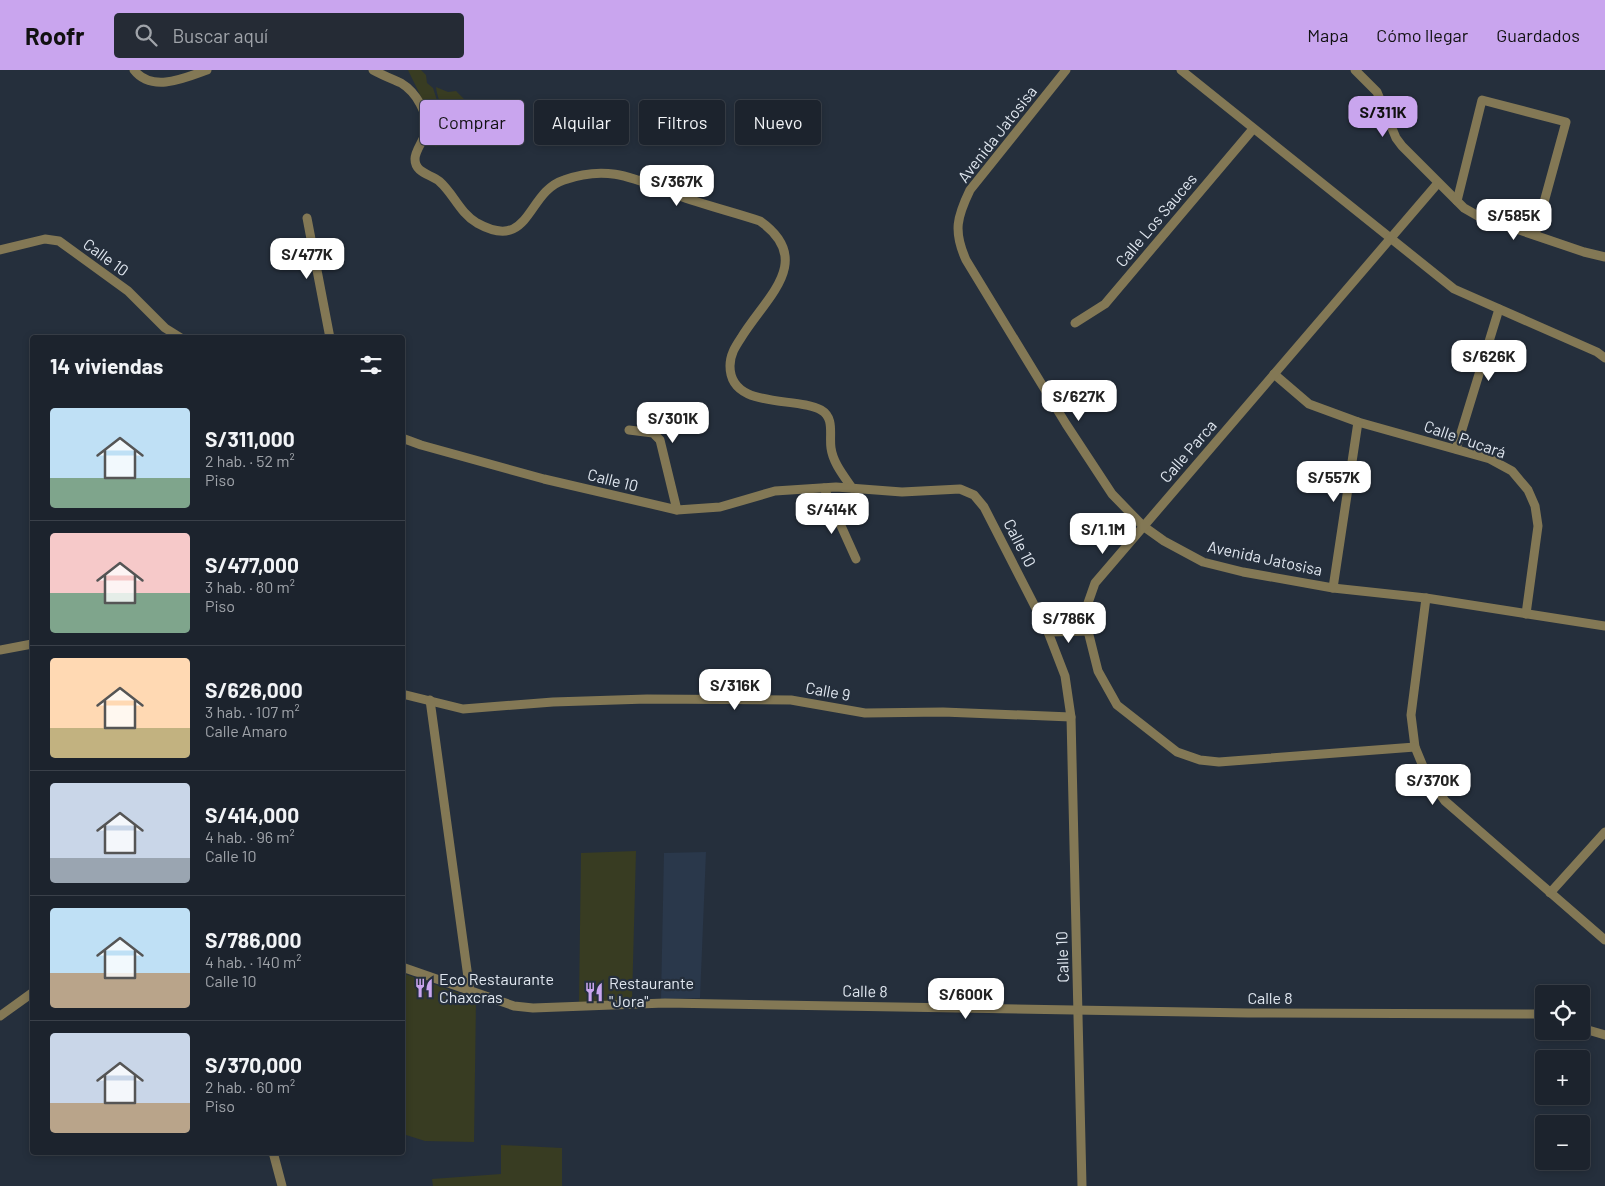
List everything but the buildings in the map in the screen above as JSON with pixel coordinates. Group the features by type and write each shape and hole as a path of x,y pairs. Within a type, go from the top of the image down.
{"street":[{"path":"134,70 144,80 152,81 177,81 208,70"},
{"path":"374,70 406,88 422,109 426,129 425,138 415,159 417,167 422,172 438,180 458,208 466,216 479,224 492,229 506,231 519,227 542,195 553,185 563,180 596,172 635,178 677,195 760,221 770,229 782,242 786,252 785,270 778,288 750,323 732,352 731,373 735,382 742,390 759,399 807,405 824,412 831,424 830,439 834,459 852,488"},
{"name":"Avenida Jatosisa","path":"1066,70 970,190 960,212 958,225 961,248 966,260 1066,424 1112,494 1144,526 1164,542 1203,562 1243,572 1333,588 1426,598 1605,626"},
{"path":"1181,70 1253,130 1454,289 1597,352 1605,358"},
{"path":"1355,70 1377,92 1396,138 1402,146 1457,201 1478,216 1605,257"},
{"path":"1457,201 1482,100 1566,122 1535,235"},
{"name":"Calle Los Sauces","path":"1075,323 1105,304 1253,130"},
{"name":"Calle Parca","path":"1415,747 1220,762 1200,760 1177,752 1117,705 1098,671 1088,631 1088,603 1093,587 1389,238 1438,183"},
{"path":"307,218 329,335"},
{"name":"Calle 10","path":"0,250 45,239 59,241 128,291 165,328 176,335"},
{"path":"1456,449 1499,309"},
{"name":"Calle Pucará","path":"1274,374 1309,404 1358,422 1490,459 1512,471 1528,490 1535,506 1538,526 1526,614"},
{"path":"1333,588 1358,422"},
{"path":"629,430 653,433 660,440 677,510"},
{"name":"Calle 10","path":"405,439 544,479 677,510 720,507 775,491 824,488 902,492 960,489 974,495 984,506 1048,632 1065,676 1071,717 1082,1186"},
{"path":"824,488 856,559"},
{"path":"1426,598 1411,715 1415,747 1427,776 1444,801 1605,940"},
{"path":"1048,632 1088,631"},
{"path":"0,650 30,648"},
{"name":"Calle 9","path":"405,695 457,708 473,709 553,702 637,699 791,700 865,713 943,712 1071,717"},
{"path":"430,700 470,992"},
{"path":"1550,893 1605,832"},
{"name":"Calle 8","path":"405,968 514,1006 534,1008 665,1003 1248,1013 1535,1014"},
{"path":"0,1016 30,994"},
{"path":"1590,1031 1605,1035"},
{"path":"275,1155 282,1186"}],"shaded area":[{"path":"706,852 700,998 661,999 664,853"}],"green space":[{"path":"408,70 421,70 426,75 427,83 433,88 437,100 423,100"},
{"path":"436,87 448,92 456,91 465,100 439,100"},
{"path":"636,851 632,1000 579,1002 581,853"},
{"path":"405,974 476,999 474,1142 425,1141 405,1135"},
{"path":"501,1145 562,1148 562,1186 433,1186 432,1179 501,1174"}],"place":[{"name":"Eco Restaurante Chaxcras","path":"424,988"},
{"name":"Restaurante \"Jora\"","path":"594,992"}]}
